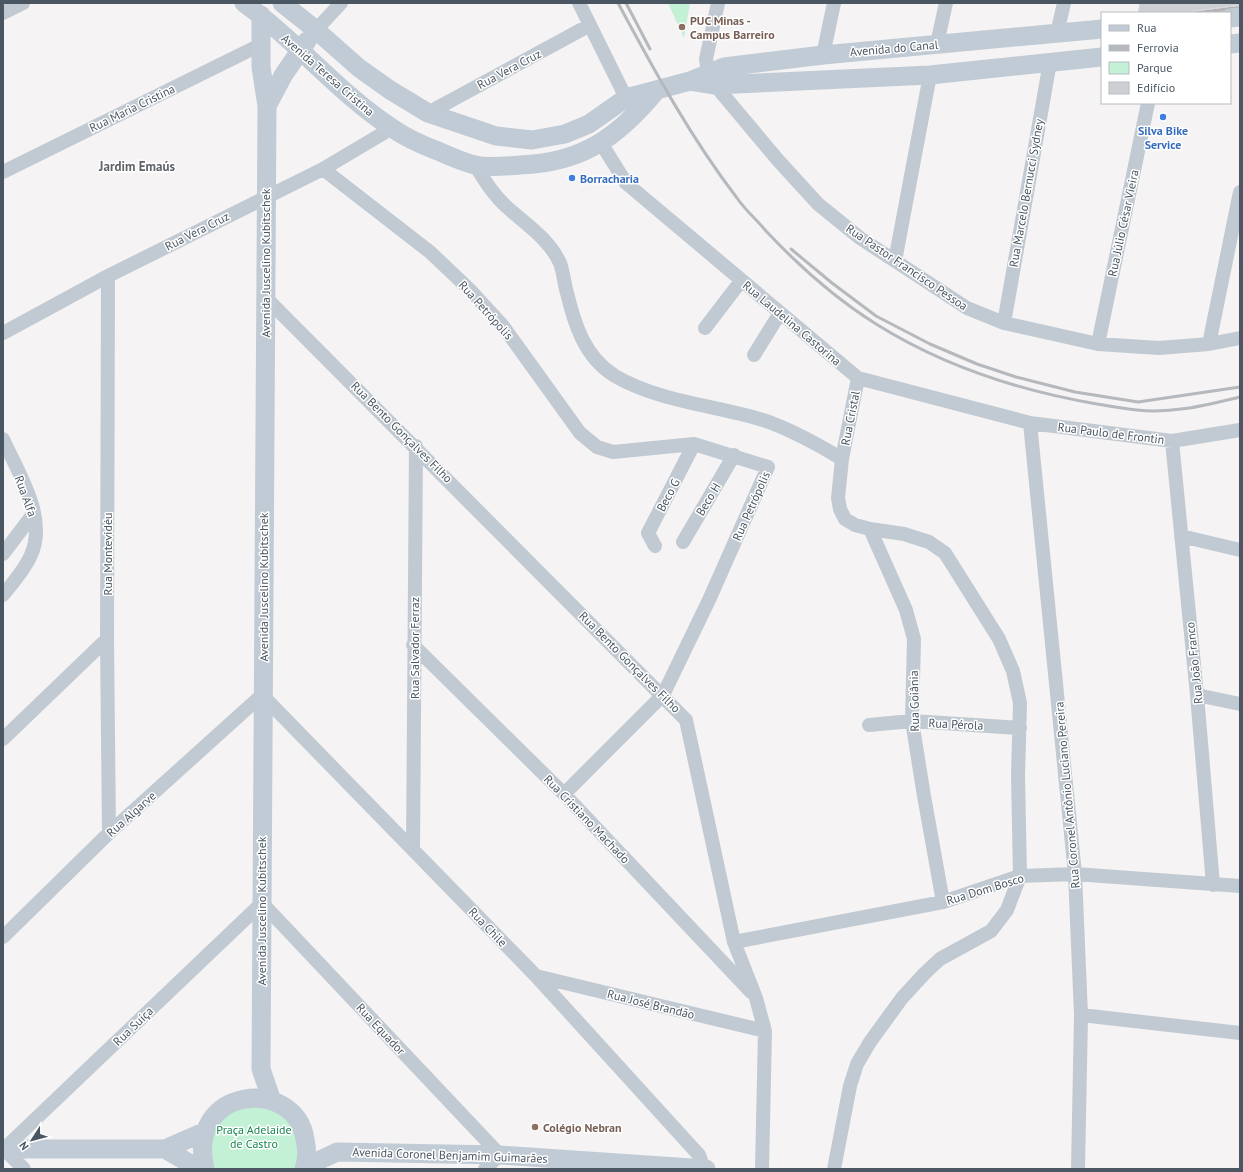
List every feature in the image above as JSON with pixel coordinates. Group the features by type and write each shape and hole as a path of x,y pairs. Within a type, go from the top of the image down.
{"street":[{"path":"3,13 23,3"},
{"name":"Avenida Teresa Cristina","path":"244,3 260,15 335,84 392,128 418,143 475,165 542,165 571,158 602,143 635,116 656,91"},
{"name":"Avenida Teresa Cristina","path":"282,3 316,30 359,68 390,90 428,113 496,136 532,140 565,134 583,126 626,98 656,91"},
{"path":"267,106 299,50 342,3"},
{"path":"578,3 635,116"},
{"path":"711,79 706,59 718,3"},
{"path":"823,55 834,3"},
{"path":"937,44 946,3"},
{"path":"1057,34 1064,3"},
{"name":"Avenida Juscelino Kubitschek","path":"260,15 260,45 267,106 265,196 261,1069 272,1100"},
{"name":"Rua Vera Cruz","path":"428,113 590,25"},
{"name":"Avenida do Canal","path":"711,79 724,67 823,55 1101,29"},
{"name":"Rua Maria Cristina","path":"3,172 260,45"},
{"name":"Avenida do Canal","path":"656,91 690,81 711,79 930,75 1101,57"},
{"name":"Rua Marcelo Bernucci Sydney","path":"1004,323 1050,62"},
{"path":"895,261 930,75"},
{"name":"Rua Pastor Francisco Pessoa","path":"711,79 776,159 818,204 860,238 967,308 1004,323 1098,344 1145,348 1209,344 1240,338"},
{"name":"Rua Júlio César Vieira","path":"1098,344 1148,104"},
{"name":"Rua Vera Cruz","path":"3,333 108,276 265,196 323,169 392,128"},
{"name":"Rua Laudelina Castorina","path":"602,143 626,183 740,281 858,378 1030,423"},
{"path":"475,165 489,189 507,208 544,238 560,263 571,311 583,342 596,361 615,375 646,391 763,421 816,444 842,459"},
{"name":"Rua Petrópolis","path":"323,169 430,252 470,290 503,326 580,432 597,447 613,452 694,444 734,455 768,467 709,600 663,695 564,794"},
{"path":"1209,344 1240,192"},
{"name":"Rua Montevidéu","path":"108,276 107,639 109,833"},
{"path":"705,328 740,281"},
{"name":"Rua Bento Gonçalves Filho","path":"265,297 416,446 686,720 734,942 756,998 765,1031 762,1169"},
{"path":"754,355 780,313"},
{"name":"Rua Cristal","path":"858,378 842,459 838,498 840,509 845,519 855,525 870,529 904,534 929,542 944,553 999,639 1013,671 1020,703 1018,776 1020,876"},
{"name":"Rua Paulo de Frontin","path":"1030,423 1172,441 1240,430"},
{"name":"Rua Coronel Antônio Luciano Pereira","path":"1030,423 1075,874 1081,1015 1078,1169"},
{"name":"Rua Alfa","path":"3,439 32,503 37,529 31,554 16,580 3,595"},
{"name":"Rua João Franco","path":"1172,441 1197,695 1213,885"},
{"name":"Beco G","path":"655,546 648,533 694,444"},
{"name":"Rua Salvador Ferraz","path":"413,850 413,645 416,446"},
{"name":"Beco H","path":"683,542 734,455"},
{"path":"3,554 34,513"},
{"name":"Rua Goiânia","path":"870,529 906,610 914,639 912,722 943,902"},
{"path":"1181,536 1240,550"},
{"path":"3,739 107,639"},
{"name":"Rua Cristiano Machado","path":"413,645 564,794 756,998"},
{"name":"Rua Algarve","path":"3,937 109,833 262,695"},
{"name":"Rua Chile","path":"262,695 536,976 699,1155 702,1169"},
{"path":"1197,695 1240,704"},
{"name":"Rua Pérola","path":"869,725 912,722 1020,728"},
{"name":"Rua Dom Bosco","path":"734,942 943,902 1020,876 1075,874 1240,886"},
{"path":"834,1169 850,1086 857,1064 870,1042 902,998 940,959 991,931 1007,910 1020,876"},
{"name":"Rua Suíça","path":"4,1149 262,903"},
{"name":"Rua Equador","path":"262,903 500,1155"},
{"name":"Rua José Brandão","path":"536,976 765,1031"},
{"path":"1081,1015 1240,1033"},
{"name":"Avenida Juscelino Kubitschek","path":"245,1098 261,1069"},
{"path":"205,1169 201,1153 204,1132 210,1120 220,1110 232,1102 245,1098 272,1100 286,1108 297,1119 304,1133 307,1150 304,1168"},
{"path":"4,1149 165,1149 204,1132"},
{"name":"Avenida Coronel Benjamim Guimarães","path":"304,1133 337,1152"},
{"path":"4,1149 24,1169"},
{"path":"165,1149 199,1169"},
{"name":"Avenida Coronel Benjamim Guimarães","path":"304,1168 337,1152 500,1155 702,1169"},
{"path":"485,1169 500,1155"}],"green space":[{"path":"668,3 690,3 684,38"},
{"name":"Praça Adelaide de Castro","path":"239,1106 272,1106 297,1128 299,1169 209,1169 214,1125"}],"building":[{"path":"1140,3 1240,3 1240,5 1186,12 1138,12"}],"railway":[{"path":"618,3 659,78 689,128 720,175 747,211 804,269 846,304 876,324 928,352 983,375 1068,399 1132,410 1163,411 1189,408 1240,397"},
{"path":"626,3 650,49"},
{"path":"791,249 832,283 876,316 930,344 977,364 1016,377 1075,392 1138,402 1240,387"}],"place":[{"name":"PUC Minas - Campus Barreiro","path":"682,27"},
{"name":"Silva Bike Service","path":"1163,117"},
{"name":"Borracharia","path":"572,178"},
{"name":"Colégio Nebran","path":"535,1127"}],"district":[{"name":"Jardim Emaús","path":"137,166"}]}
